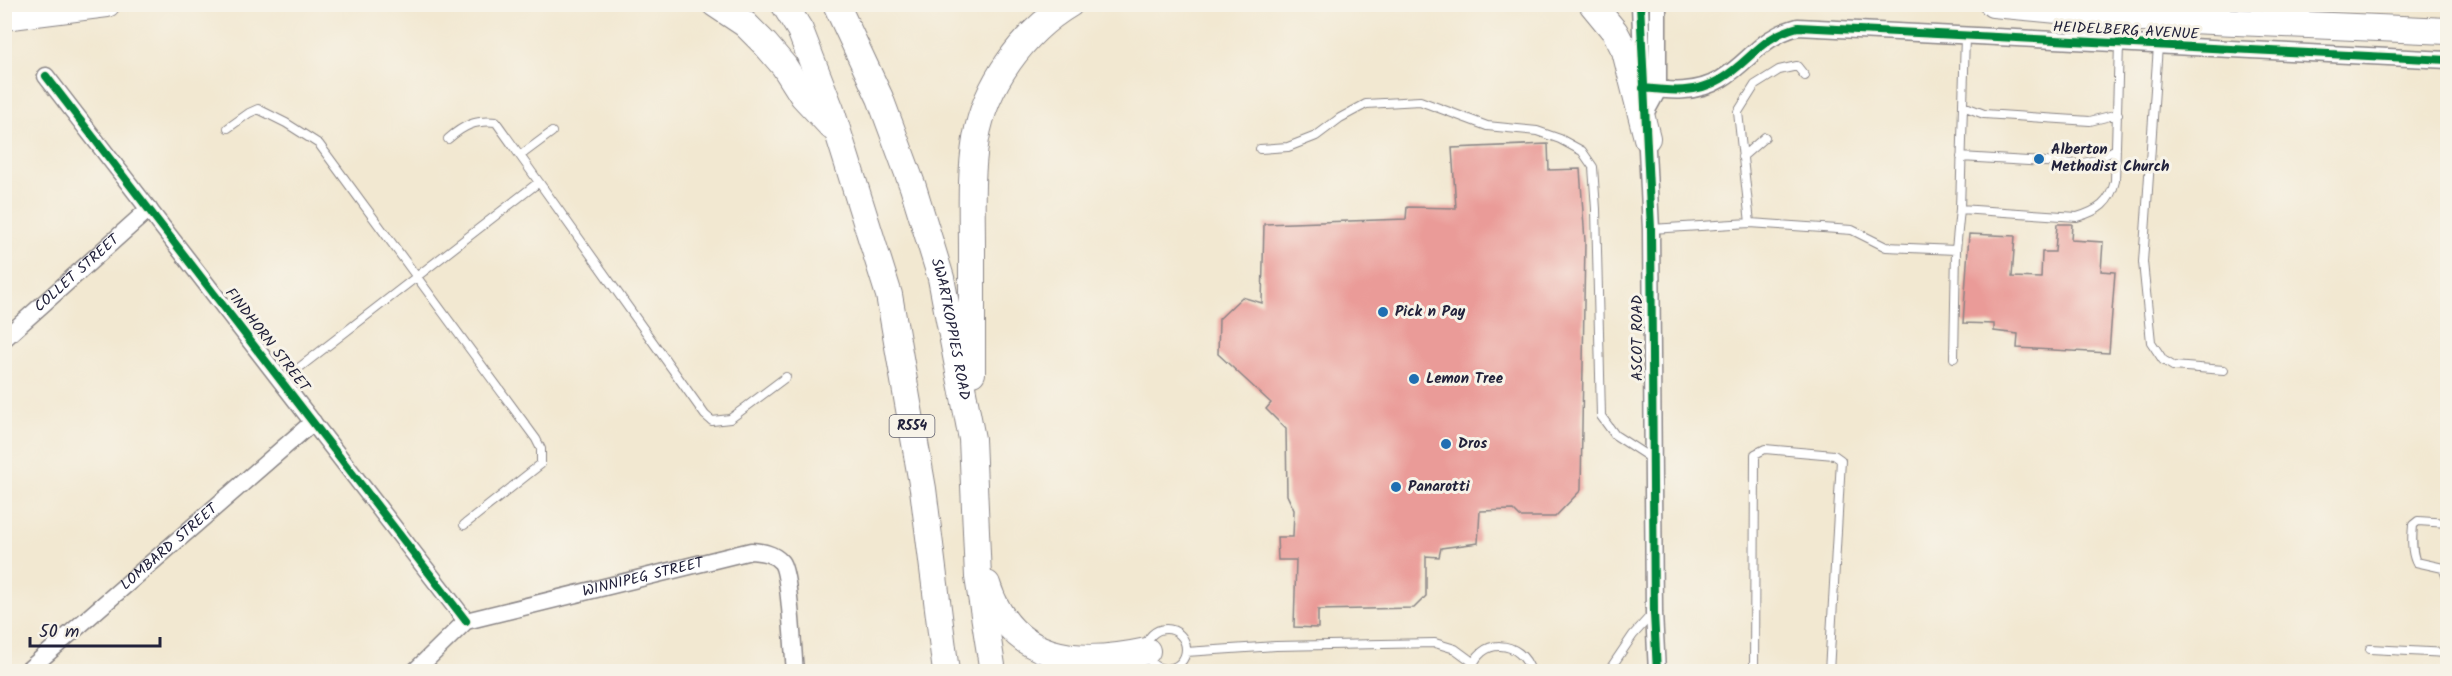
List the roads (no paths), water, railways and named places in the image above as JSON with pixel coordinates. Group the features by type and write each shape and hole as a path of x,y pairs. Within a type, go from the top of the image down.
{"main road":[{"path":"4,17 107,4"},
{"path":"715,4 745,24 766,45 784,66 803,96 838,133"},
{"name":"R554","path":"784,4 800,30 838,133 889,295 923,489 946,672"},
{"name":"SWARTKOPPIES ROAD","path":"836,4 879,98 916,199 941,278 972,439 978,577 993,672"},
{"path":"972,439 972,176 976,137 990,97 1004,68 1025,39 1055,13 1070,4"},
{"path":"1592,4 1615,32 1625,51 1647,138"},
{"path":"1993,4 2141,18 2448,31"},
{"path":"977,543 988,587 1002,616 1014,633 1028,642 1066,658 1108,657 1147,651"}],"street":[{"path":"1640,4 1650,89"},
{"name":"ASCOT ROAD","path":"1657,672 1654,613 1651,229 1646,112 1658,4"},
{"name":"HEIDELBERG AVENUE","path":"1650,89 1674,92 1692,90 1712,83 1722,78 1772,37 1798,27 2448,60"},
{"name":"FINDHORN STREET","path":"46,76 466,621"},
{"name":"COLLET STREET","path":"4,339 149,209"},
{"name":"LOMBARD STREET","path":"26,672 313,422"},
{"name":"WINNIPEG STREET","path":"466,621 751,551 764,552 783,563 785,570 795,672"},
{"path":"414,672 466,621"}],"lane":[{"path":"1954,358 1965,36"},
{"path":"1960,209 2077,217 2099,209 2112,193 2118,114 2119,44"},
{"path":"2158,46 2143,262 2151,342 2163,360 2173,366 2224,370"},
{"path":"1750,223 1738,112 1747,94 1755,85 1779,70 1797,66 1805,76"},
{"path":"1260,149 1288,147 1316,136 1340,118 1366,104 1420,101 1487,126 1537,131 1560,139 1582,151 1593,167 1601,416 1615,435 1652,459"},
{"path":"1963,106 1984,114 2090,121 2118,114"},
{"path":"228,128 249,113 258,110 286,123 319,144 541,449 541,464 464,525"},
{"path":"448,139 467,124 482,120 496,122 705,415 712,421 730,419 786,377"},
{"path":"520,155 552,132"},
{"path":"1742,157 1765,137"},
{"path":"1961,157 2079,164 2096,160 2116,149"},
{"path":"282,381 539,182"},
{"path":"1651,229 1750,223 1852,230 1886,247 1956,250"},
{"path":"1754,672 1755,454 1765,448 1834,455 1841,460 1829,672"},
{"path":"2448,523 2418,522 2413,525 2412,537 2413,556 2416,562 2443,568 2448,580"},
{"path":"1608,672 1633,635 1654,613"},
{"path":"1166,629 1175,631 1181,636 1186,652 1181,662 1166,669 1155,665 1147,651 1150,637 1166,629"},
{"path":"1186,652 1276,646 1435,643 1455,649 1473,667 1484,651 1503,646 1521,653 1531,672"},
{"path":"2370,649 2448,653"}],"place":[{"name":"Alberton Methodist Church","path":"2039,159"},
{"name":"Pick n Pay","path":"1383,312"},
{"name":"Lemon Tree","path":"1414,379"},
{"name":"Dros","path":"1446,444"},
{"name":"Panarotti","path":"1396,487"}]}
